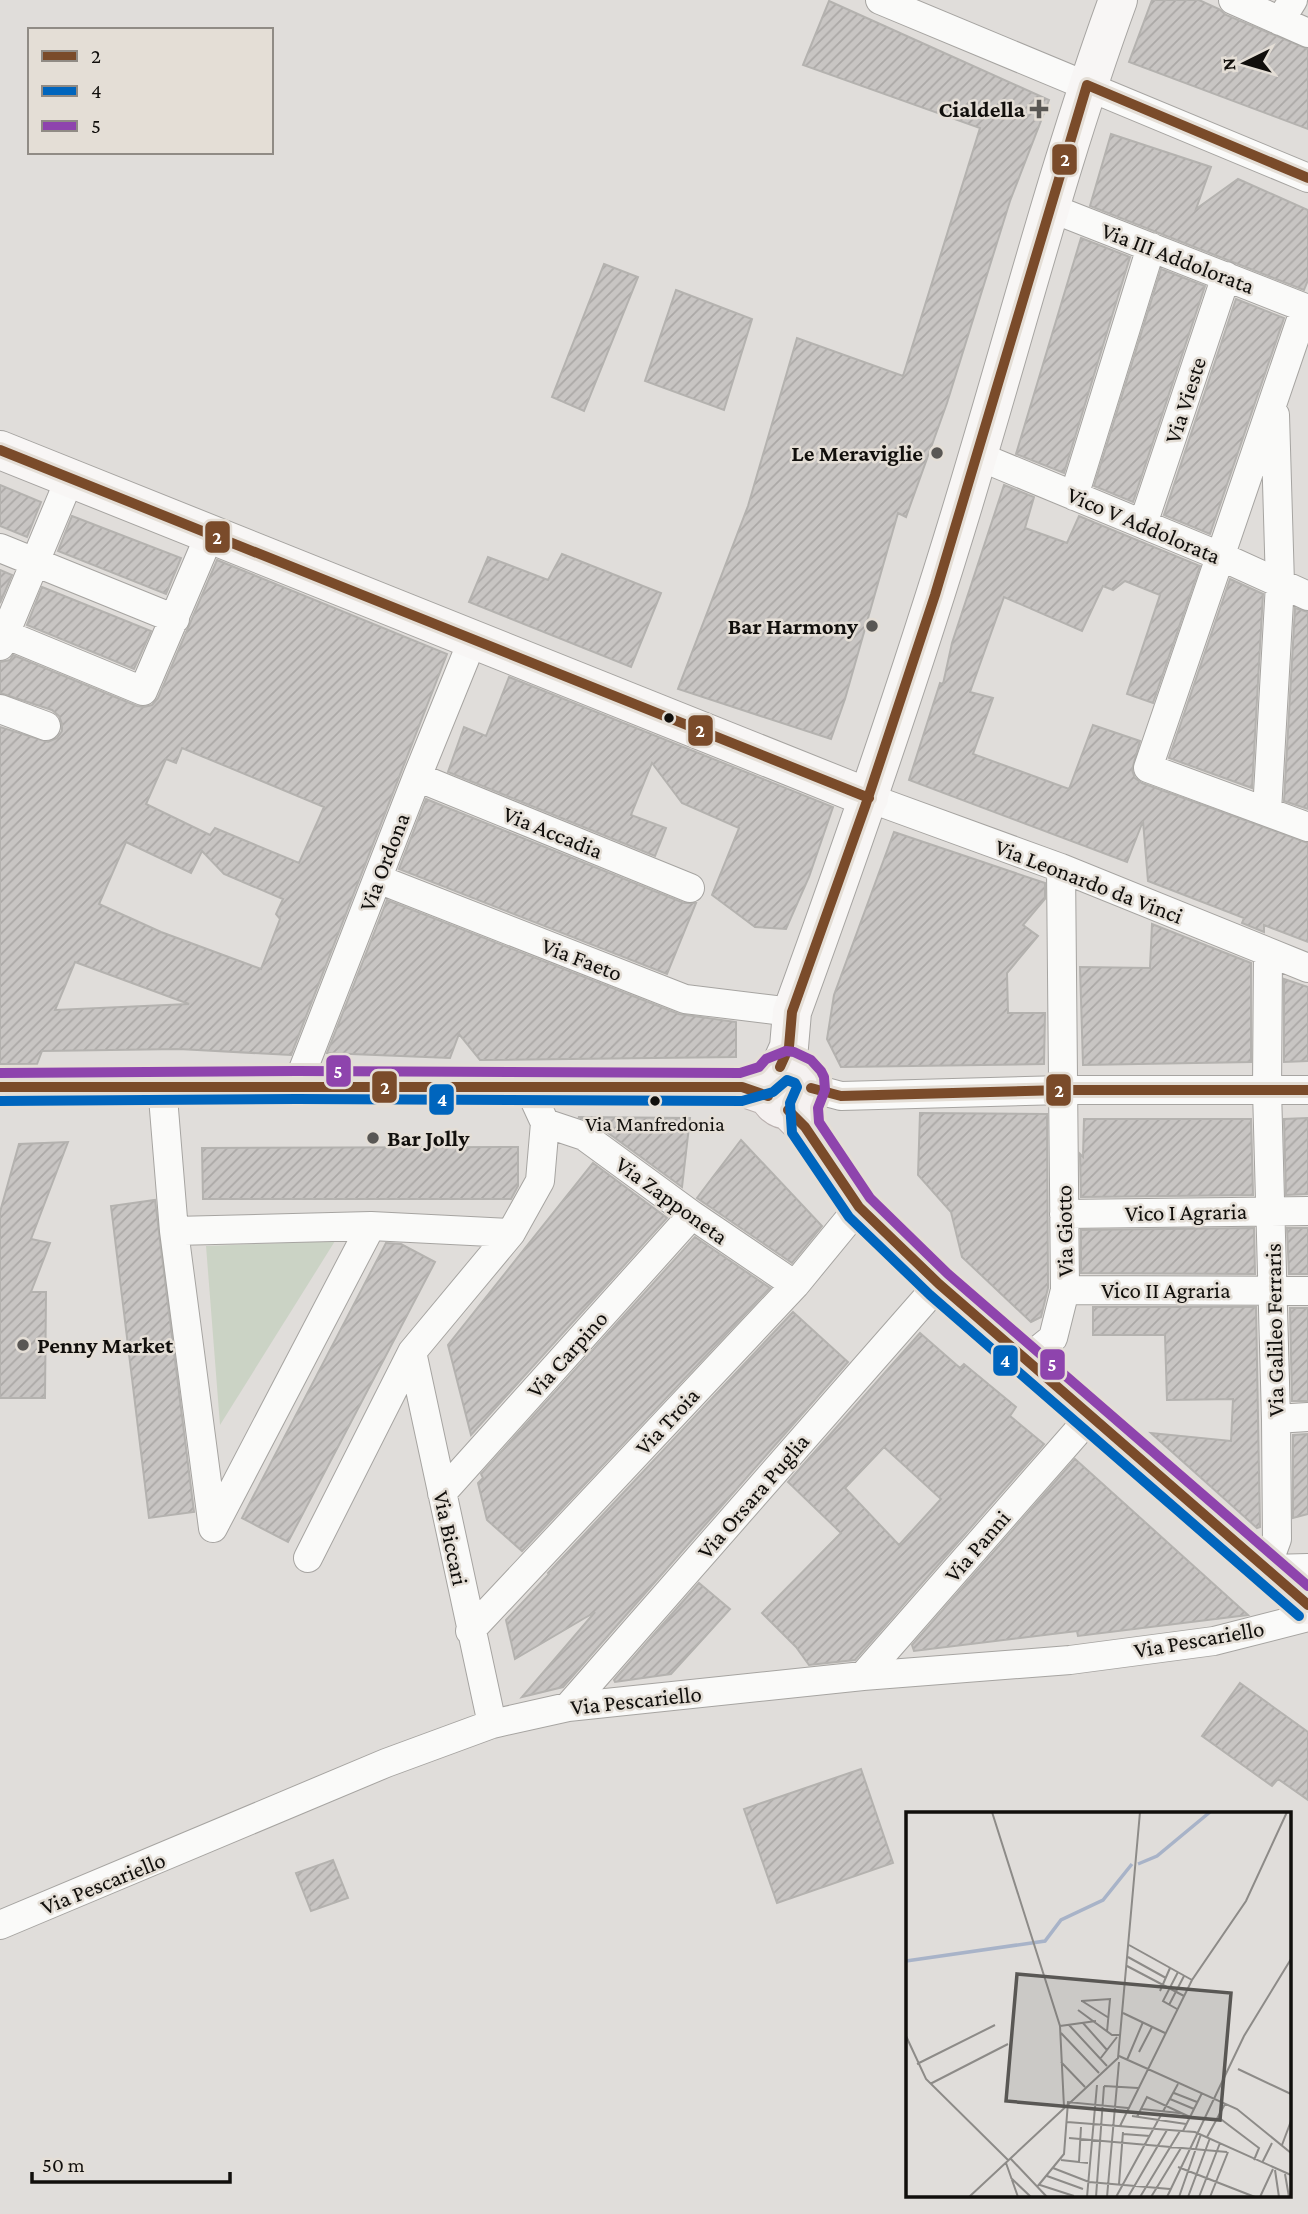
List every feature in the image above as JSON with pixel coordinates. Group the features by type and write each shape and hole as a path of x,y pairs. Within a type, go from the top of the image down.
{"main road":[{"path":"1118,0 1087,85 1048,207 978,456 869,798 786,1080 859,1207 939,1284 1308,1605"},
{"path":"0,450 869,798"},
{"path":"0,1087 528,1086 786,1080"}],"street":[{"path":"880,0 1308,178"},
{"path":"1233,0 1286,11 1308,33"},
{"name":"Via III Addolorata","path":"1048,207 1307,308"},
{"path":"1074,496 1152,247"},
{"name":"Via Vieste","path":"1143,524 1226,276"},
{"path":"1307,308 1147,768 1308,827"},
{"path":"1267,811 1280,583 1275,398"},
{"name":"Vico V Addolorata","path":"978,456 1220,556 1308,596"},
{"path":"70,478 2,638 143,691 210,534"},
{"path":"0,548 175,619"},
{"name":"Via Ordona","path":"297,1085 416,777 473,639"},
{"path":"0,709 47,726"},
{"name":"Via Accadia","path":"416,777 690,888"},
{"name":"Via Leonardo da Vinci","path":"869,798 1061,868 1308,968"},
{"name":"Via Giotto","path":"1027,1359 1053,1338 1065,1290 1061,868"},
{"name":"Via Faeto","path":"378,879 685,999 786,1080 841,1096 1063,1090 1308,1090"},
{"name":"Via Galileo Ferraris","path":"1266,1569 1277,1539 1267,1090 1268,953"},
{"path":"162,1085 174,1231 214,1528 370,1226"},
{"path":"308,1558 412,1352 511,1233 540,1181 545,1123 528,1086"},
{"name":"Via Zapponeta","path":"545,1123 584,1136 692,1215 795,1285"},
{"name":"Via Troia","path":"470,1631 795,1285 859,1207"},
{"name":"Vico I Agraria","path":"1064,1214 1308,1211"},
{"name":"Via Carpino","path":"442,1493 692,1215"},
{"path":"174,1231 370,1226 511,1233"},
{"name":"Via Orsara Puglia","path":"568,1707 939,1284"},
{"name":"Vico II Agraria","path":"1065,1290 1308,1291"},
{"name":"Via Biccari","path":"412,1352 492,1724"},
{"name":"Via Panni","path":"863,1676 1091,1416"},
{"path":"1276,1419 1308,1418"},
{"path":"1266,1569 1308,1569"},
{"name":"Via Pescariello","path":"0,1925 386,1763 492,1724 568,1707 863,1676 1070,1660 1214,1642 1308,1617"}],"shaded area":[{"path":"335,1241 220,1425 206,1246"}],"building":[{"path":"1152,0 1199,0 1226,15 1308,49 1308,129 1129,62"},
{"path":"829,1 1049,100 1010,201 947,403 906,517 898,513 831,739 678,689 748,506 797,338 903,376 980,128 803,65"},
{"path":"1111,134 1211,167 1196,209 1238,179 1308,210 1308,280 1304,290 1090,206"},
{"path":"1081,238 1130,257 1064,473 1016,454"},
{"path":"604,264 638,277 584,411 552,397"},
{"path":"1161,269 1205,286 1133,502 1094,486"},
{"path":"676,290 752,319 724,410 645,381"},
{"path":"1236,299 1284,318 1210,534 1164,515"},
{"path":"0,485 41,502 27,537 0,526"},
{"path":"1004,485 1034,497 1025,528 1067,543 1079,516 1200,566 1153,703 1127,694 1160,595 1125,581 1113,590 1103,586 1082,631 1004,597 970,692 993,698 973,754 1069,789 1093,725 1140,741 1132,770 1135,778 1142,783 1308,843 1308,942 1264,925 1264,932 1242,923 1244,918 1148,881 1143,821 1127,862 909,780 940,683 943,684 952,643"},
{"path":"72,516 181,558 166,594 58,551"},
{"path":"562,554 661,593 631,667 469,602 488,557 548,580"},
{"path":"217,560 447,654 291,1055 179,1049 42,1051 37,1064 0,1064 0,727 48,742 57,738 62,731 62,724 59,716 52,710 0,693 0,662 10,660 13,655 137,706 152,705 158,698","holes":["182,748 324,807 299,863 215,828 210,835 146,804 166,759 176,763","126,842 191,873 202,851 224,874 283,899 276,914 280,919 261,969 161,932 99,904","75,962 189,1004 55,1010"]},
{"path":"0,570 12,575 0,603"},
{"path":"1230,579 1263,594 1252,788 1169,758"},
{"path":"42,587 151,631 134,669 27,625"},
{"path":"1295,608 1308,612 1308,809 1284,801"},
{"path":"509,677 833,807 809,877 786,929 755,927 712,895 739,828 682,803 652,763 631,815 666,828 655,856 448,772 464,727 486,736"},
{"path":"426,799 684,903 696,903 667,974 399,869"},
{"path":"894,832 1045,883 1045,899 1023,925 1038,936 1007,973 1008,1013 1045,1013 1044,1064 841,1067 827,1039 834,995"},
{"path":"387,900 679,1014 736,1022 736,1057 480,1060 459,1034 450,1058 327,1053"},
{"path":"1152,924 1251,963 1251,1062 1083,1065 1080,967 1150,968"},
{"path":"1284,979 1308,987 1308,1061 1284,1062"},
{"path":"920,1113 1047,1114 1048,1288 1041,1317 1031,1322 962,1257 951,1212 918,1175"},
{"path":"578,1117 690,1118 682,1187 593,1122"},
{"path":"1308,1118 1308,1194 1286,1195 1284,1119"},
{"path":"1084,1119 1251,1119 1253,1195 1081,1197 1080,1154 1083,1157"},
{"path":"741,1140 822,1226 792,1263 697,1198"},
{"path":"68,1142 31,1239 50,1243 31,1292 46,1292 45,1398 0,1398 0,1212 19,1144"},
{"path":"518,1147 518,1186 511,1199 203,1199 202,1148"},
{"path":"593,1163 667,1218 471,1435 448,1345"},
{"path":"155,1200 194,1512 149,1518 111,1206"},
{"path":"1254,1228 1255,1274 1081,1273 1081,1230"},
{"path":"1287,1228 1308,1228 1308,1274 1289,1274"},
{"path":"695,1237 770,1288 522,1551 487,1520 478,1483 483,1478 481,1474"},
{"path":"386,1243 401,1244 435,1262 288,1542 242,1518"},
{"path":"1093,1307 1256,1307 1260,1527 1257,1528 1151,1433 1231,1441 1233,1399 1167,1400 1165,1335 1093,1335"},
{"path":"1290,1308 1308,1308 1308,1401 1292,1401"},
{"path":"793,1312 848,1362 563,1687 522,1697 595,1612 515,1659 506,1620"},
{"path":"920,1333 960,1368 964,1364 1016,1407 1010,1416 1044,1444 855,1660 809,1665 796,1647 762,1613 841,1533 788,1482","holes":["884,1447 941,1499 899,1545 845,1488"]},
{"path":"1308,1434 1308,1514 1293,1518 1293,1435"},
{"path":"1075,1459 1248,1615 1078,1636 1077,1631 914,1651 912,1645"},
{"path":"699,1583 730,1609 671,1674 615,1682 614,1680"},
{"path":"1240,1683 1308,1732 1308,1800 1278,1779 1272,1786 1202,1736"},
{"path":"861,1769 893,1863 777,1903 744,1809"},
{"path":"333,1860 348,1898 311,1911 296,1873"}],"transit line":[{"name":"2","path":"780,1067 789,1047 792,1012 866,804 935,595 1087,85 1308,178"},
{"name":"2","path":"0,450 869,798"},
{"name":"5","path":"0,1073 740,1073 759,1067 766,1059 786,1051 794,1052 811,1060 821,1071 825,1090 818,1108 819,1122 870,1198 948,1274 1308,1586"},
{"name":"4","path":"0,1101 742,1101 773,1092 787,1080 795,1083 797,1087 790,1103 792,1133 849,1217 930,1295 1299,1616"},
{"name":"2","path":"0,1087 742,1087 768,1096"},
{"name":"2","path":"811,1088 841,1096 1063,1090 1308,1090"},
{"name":"2","path":"788,1110 805,1127 859,1207 939,1284 1308,1605"}],"place":[{"name":"Cialdella","path":"1039,109"},
{"name":"Le Meraviglie","path":"937,453"},
{"name":"Bar Harmony","path":"872,626"},
{"name":"Via Manfredonia","path":"655,1101"},
{"name":"Bar Jolly","path":"373,1138"},
{"name":"Penny Market","path":"23,1345"}]}
